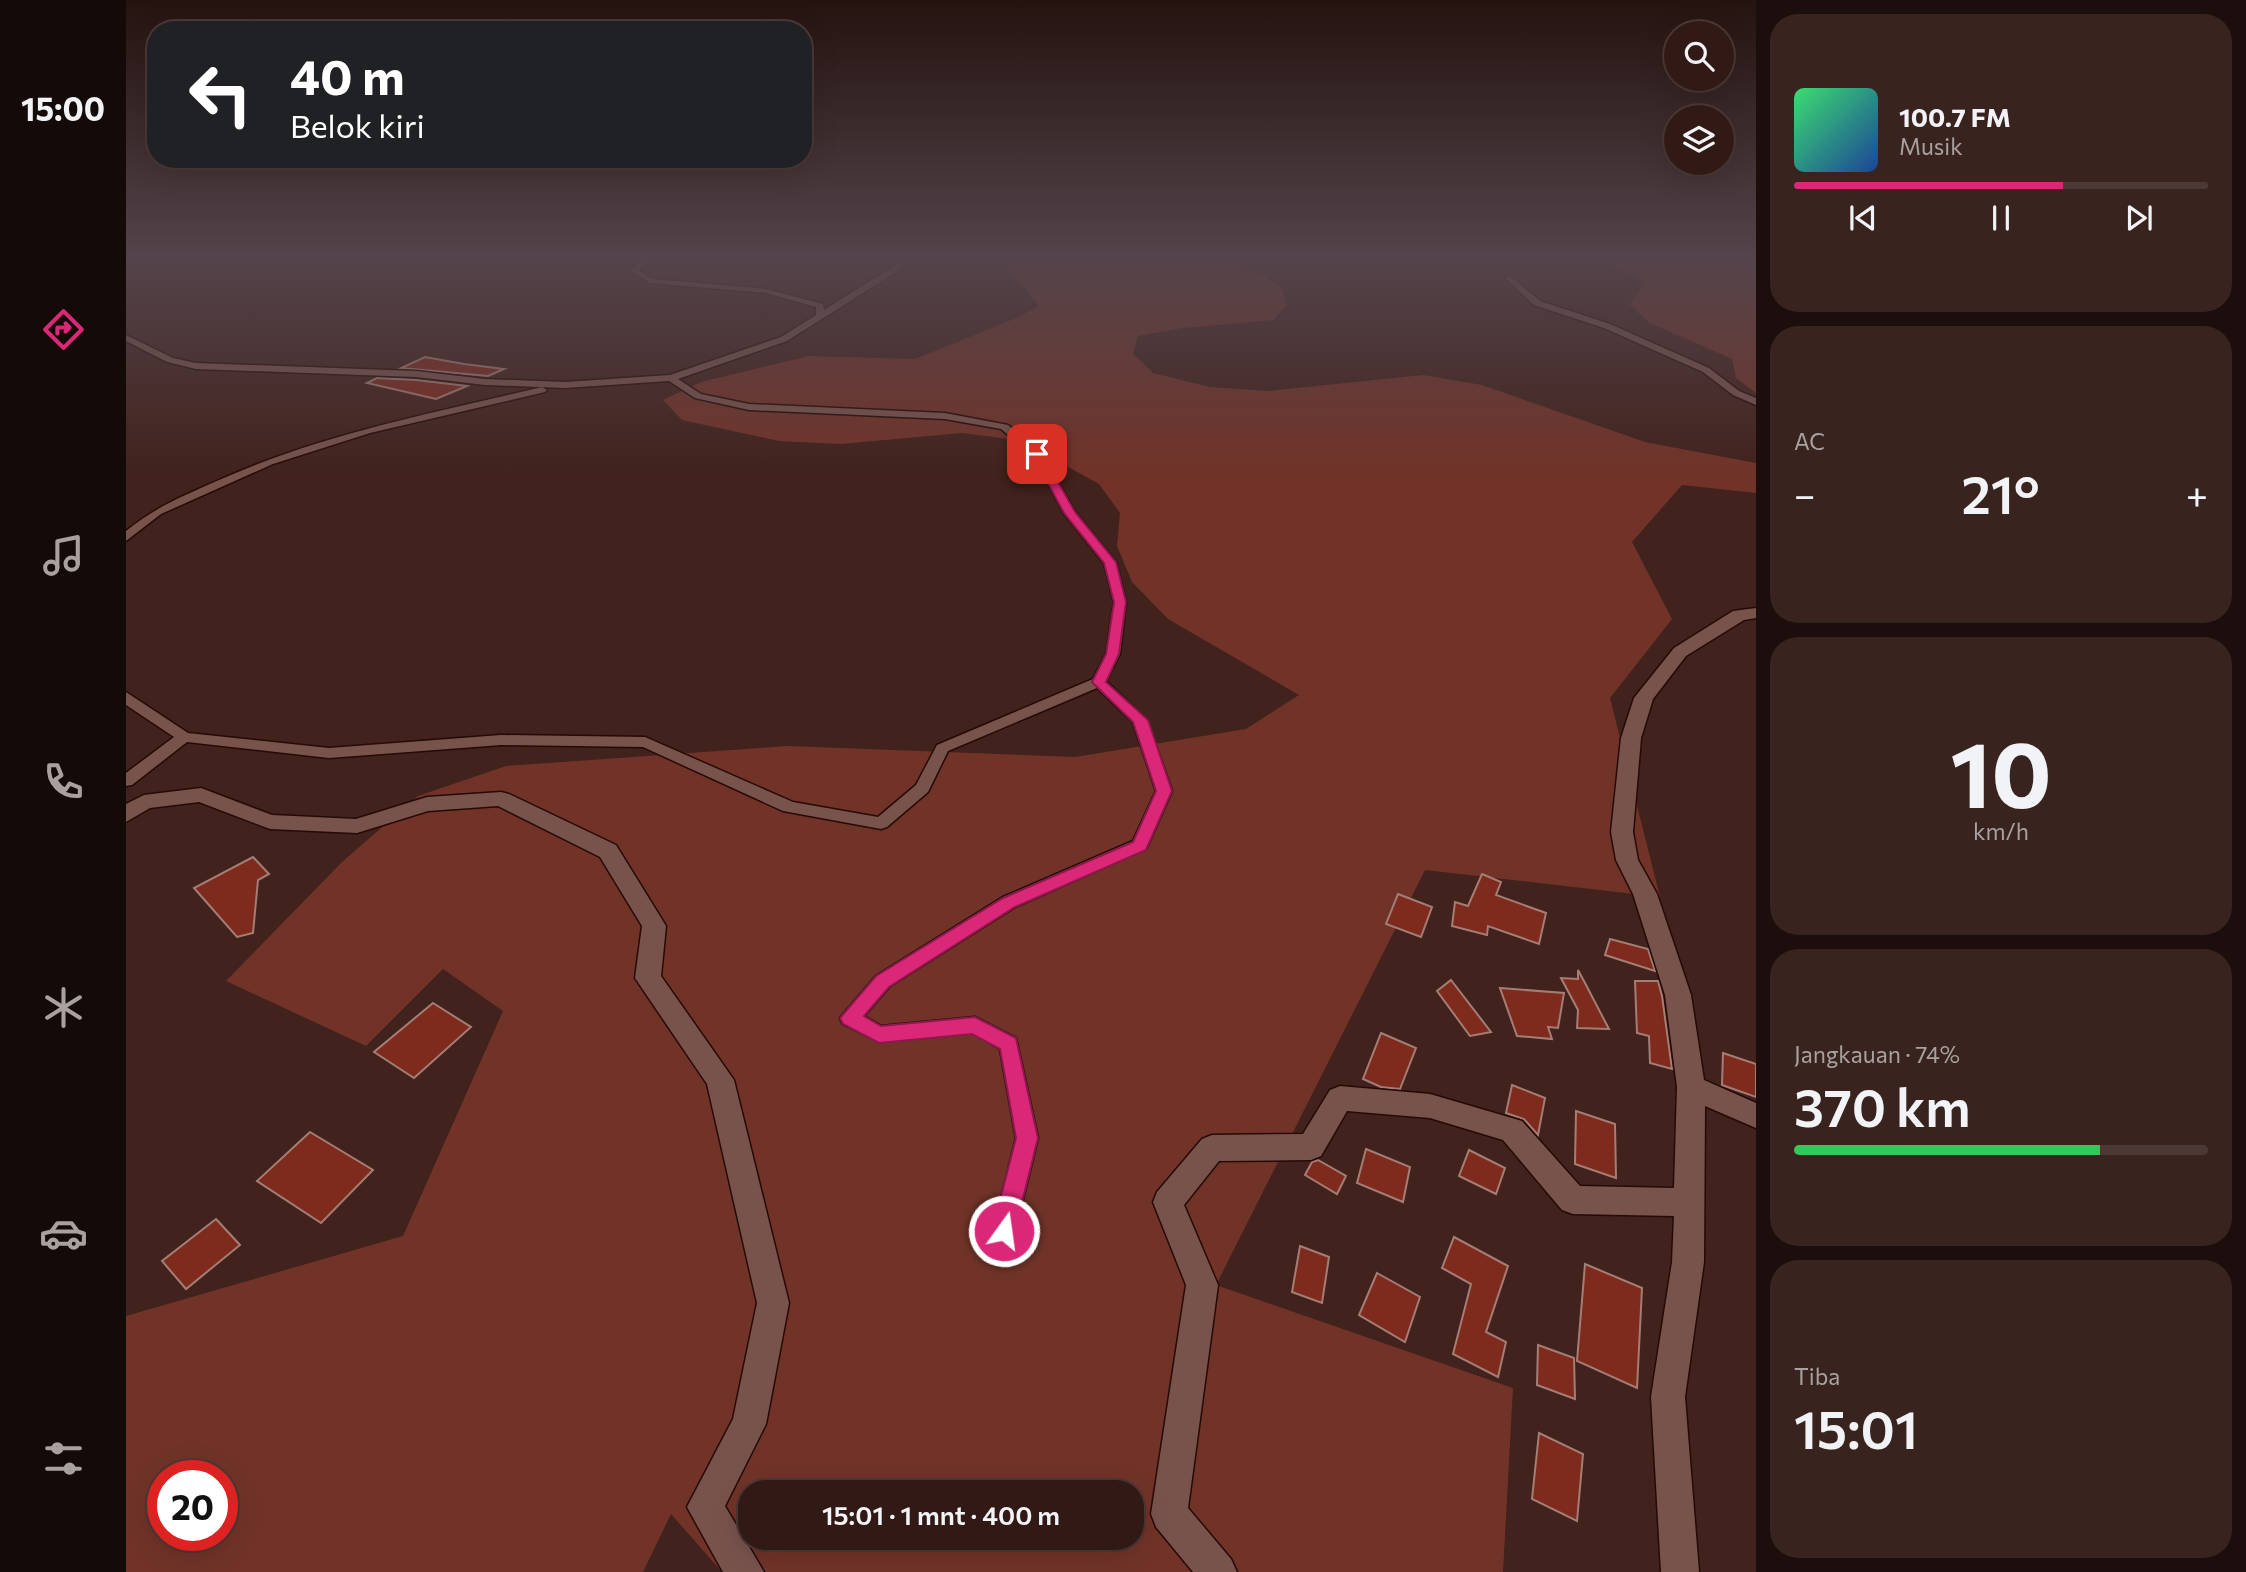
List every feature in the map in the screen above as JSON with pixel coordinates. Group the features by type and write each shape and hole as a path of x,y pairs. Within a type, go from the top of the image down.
{"street":[{"path":"1680,1572 1668,1397 1688,1262 1691,1087 1678,995 1645,894 1627,860 1622,832 1631,738 1644,698 1680,652 1739,615 1756,613"},
{"path":"126,815 144,802 201,795 270,821 357,826 427,804 501,799 608,851 654,926 648,978 720,1080 773,1303 749,1424 705,1507 745,1572"},
{"path":"1691,1087 1756,1116"},
{"path":"1218,1572 1169,1514 1202,1285 1168,1202 1212,1148 1311,1147 1340,1098 1430,1106 1512,1130 1573,1200 1688,1202"}],"lane":[{"path":"126,338 170,360 196,366 416,373 485,382 565,385 671,378 784,339 800,329"},
{"path":"1615,329 1706,370 1737,393 1756,402"},
{"path":"126,696 129,701 184,737 329,753 501,740 645,742 789,807 881,823 922,788 942,748 1099,682 1112,654 1120,602 1110,562 1070,513 1037,454 1004,427 945,416 749,407 698,396 671,378"},
{"path":"126,537 157,512 269,461 366,431 565,385"},
{"path":"1004,1231 1027,1138 1009,1044 975,1025 879,1034 850,1018 883,981 1009,902 1140,845 1164,791 1140,720 1099,682"},
{"path":"126,781 184,737"}],"shaded area":[{"path":"988,329 1175,329 1138,336 1133,354 1153,373 1210,387 1267,391 1423,375 1482,385 1645,442 1756,463 1756,493 1682,485 1632,542 1672,619 1610,698 1660,897 1425,870 1216,1285 1513,1388 1503,1572 722,1572 671,1514 643,1572 126,1572 126,1316 403,1236 503,1011 443,969 366,1046 226,981 342,862 418,796 506,766 788,746 1075,757 1246,729 1299,695 1168,619 1132,582 1117,546 1120,513 1099,484 1019,440 962,433 840,444 779,441 682,420 663,400 701,382 809,356 915,359"},
{"path":"1664,329 1756,329 1756,393 1736,378 1732,359"}],"building":[{"path":"425,357 504,369 488,376 401,368"},
{"path":"377,378 467,386 436,399 367,383"},
{"path":"253,857 269,874 258,880 253,933 237,937 194,888"},
{"path":"1482,874 1501,882 1496,895 1546,913 1539,944 1488,926 1487,935 1452,926 1455,902 1468,906"},
{"path":"1398,894 1432,907 1421,937 1386,924"},
{"path":"1610,939 1648,949 1655,971 1605,955"},
{"path":"1578,970 1609,1029 1577,1028 1578,1010 1561,978 1578,979"},
{"path":"1451,980 1491,1032 1470,1036 1437,991"},
{"path":"1635,981 1658,981 1672,1069 1650,1063 1649,1036 1637,1033"},
{"path":"1500,988 1564,993 1558,1028 1548,1027 1552,1039 1517,1036"},
{"path":"433,1003 471,1027 414,1078 374,1052"},
{"path":"1381,1033 1416,1048 1400,1089 1381,1087 1363,1079"},
{"path":"1723,1053 1756,1064 1756,1097 1722,1085"},
{"path":"1512,1085 1545,1098 1538,1135 1524,1119 1506,1113"},
{"path":"1576,1111 1615,1124 1616,1178 1575,1164"},
{"path":"310,1132 373,1170 321,1223 257,1181"},
{"path":"1366,1149 1410,1167 1403,1202 1357,1183"},
{"path":"1469,1150 1505,1168 1496,1194 1459,1176"},
{"path":"1318,1160 1346,1176 1337,1194 1305,1175 1312,1162"},
{"path":"216,1219 240,1245 186,1289 162,1261"},
{"path":"1454,1237 1508,1266 1486,1332 1506,1342 1498,1377 1453,1354 1471,1284 1442,1268"},
{"path":"1300,1246 1329,1257 1322,1303 1292,1292"},
{"path":"1585,1264 1642,1288 1637,1388 1577,1361"},
{"path":"1377,1273 1420,1297 1405,1342 1359,1315"},
{"path":"1538,1345 1574,1358 1575,1399 1537,1385"},
{"path":"1539,1433 1583,1454 1577,1521 1532,1499"}],"route":[{"path":"1004,1231 1027,1138 1009,1044 975,1025 879,1034 850,1018 883,981 1009,902 1140,845 1164,791 1140,720 1099,682 1112,654 1120,602 1110,562 1070,513 1037,454"}]}
